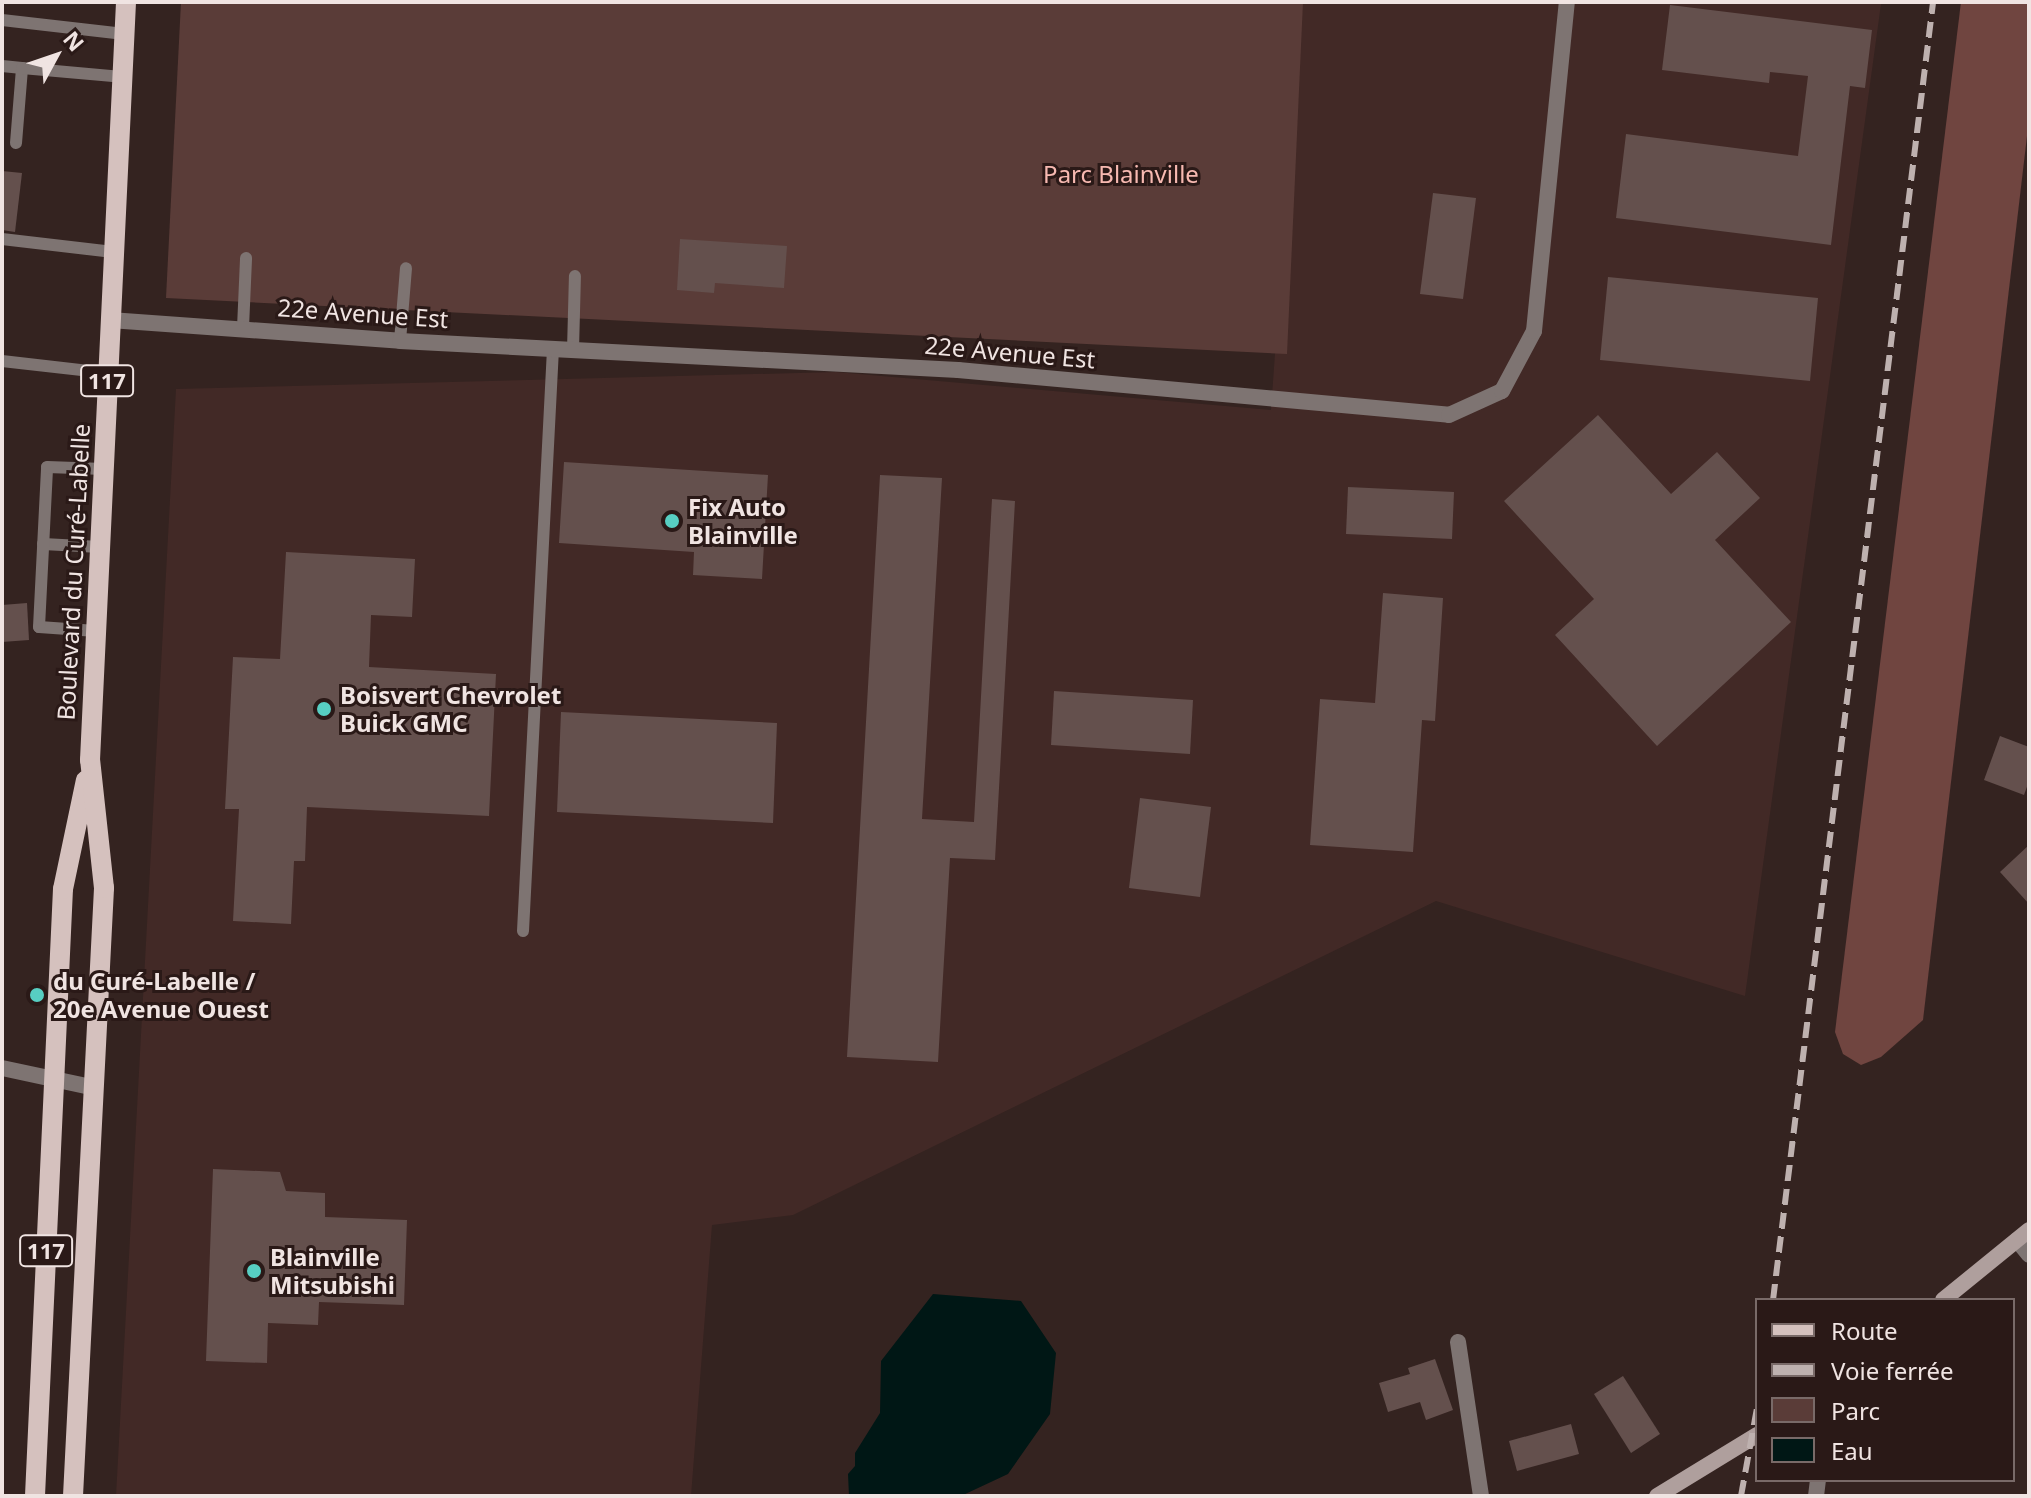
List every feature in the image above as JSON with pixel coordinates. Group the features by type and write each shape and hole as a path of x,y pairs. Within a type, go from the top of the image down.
{"main road":[{"name":"Boulevard du Curé-Labelle","path":"73,1496 104,888 90,760 126,2"},
{"name":"Boulevard du Curé-Labelle","path":"35,1496 63,889 90,760"}],"street":[{"name":"22e Avenue Est","path":"110,320 400,341 958,370 1449,415 1502,391 1534,331 1567,2"},
{"path":"2,1068 95,1088"},
{"path":"1945,1298 2023,1235 2029,1255"},
{"path":"1458,1342 1481,1496"},
{"path":"1657,1496 1755,1436"}],"lane":[{"path":"2,20 124,34"},
{"path":"2,66 122,77"},
{"path":"16,143 22,68"},
{"path":"2,239 113,252"},
{"path":"243,328 246,258"},
{"path":"400,341 406,268"},
{"path":"573,350 575,276"},
{"path":"523,931 553,349"},
{"path":"2,361 108,373"},
{"path":"96,631 39,627 43,544 47,467 104,469"},
{"path":"43,544 100,547"}],"shaded area":[{"path":"1300,2 1881,4 1745,996 1436,901 793,1215 712,1225 691,1496 116,1496 176,389 836,372 1271,410"},
{"path":"1961,2 2029,2 2029,119 1923,1020 1881,1057 1861,1065 1843,1054 1835,1032"}],"green space":[{"name":"Parc Blainville","path":"181,2 1303,2 1287,354 166,298"}],"water":[{"path":"933,1294 1021,1301 1056,1353 1050,1414 1008,1474 961,1496 849,1496 848,1474 855,1466 855,1453 880,1413 881,1361"}],"building":[{"path":"1670,5 1872,30 1865,88 1850,86 1831,245 1616,218 1626,134 1798,156 1808,76 1770,72 1769,83 1662,70"},
{"path":"2,171 22,173 15,232 2,230"},
{"path":"1433,193 1476,198 1463,299 1420,294"},
{"path":"680,239 787,246 784,288 715,283 714,293 677,290"},
{"path":"1608,277 1818,298 1810,381 1600,360"},
{"path":"1598,415 1671,494 1717,452 1760,498 1715,540 1791,622 1657,746 1555,635 1594,599 1504,501"},
{"path":"564,462 768,475 762,579 693,575 694,552 559,543"},
{"path":"880,475 942,478 922,819 974,822 992,499 1015,501 995,860 950,858 938,1062 847,1057"},
{"path":"1348,487 1454,492 1452,539 1346,534"},
{"path":"286,552 415,559 412,617 371,615 369,667 496,674 489,816 307,807 305,861 294,861 291,924 233,921 239,809 225,809 233,657 280,659"},
{"path":"1383,593 1443,598 1435,721 1422,720 1413,852 1310,845 1320,699 1375,703"},
{"path":"27,603 29,640 2,642 2,605"},
{"path":"1054,691 1193,700 1190,754 1051,745"},
{"path":"561,712 777,723 773,823 557,812"},
{"path":"2000,736 2029,747 2029,781 2024,795 1984,780"},
{"path":"1140,798 1211,807 1200,897 1129,888"},
{"path":"2029,845 2029,904 2000,872"},
{"path":"213,1169 280,1172 286,1191 325,1193 325,1217 407,1220 404,1305 319,1302 318,1325 268,1323 267,1363 206,1361"},
{"path":"1435,1359 1453,1410 1426,1420 1420,1402 1388,1412 1379,1383 1410,1374 1408,1368"},
{"path":"1623,1376 1660,1434 1631,1453 1594,1394"},
{"path":"1571,1424 1579,1454 1517,1471 1509,1441"}],"railway":[{"path":"1773,1298 1933,2"},
{"path":"1741,1496 1755,1419"}],"place":[{"name":"Fix Auto Blainville","path":"672,521"},
{"name":"Boisvert Chevrolet Buick GMC","path":"324,709"},
{"name":"du Curé-Labelle / 20e Avenue Ouest","path":"37,995"},
{"name":"Blainville Mitsubishi","path":"254,1271"}]}
